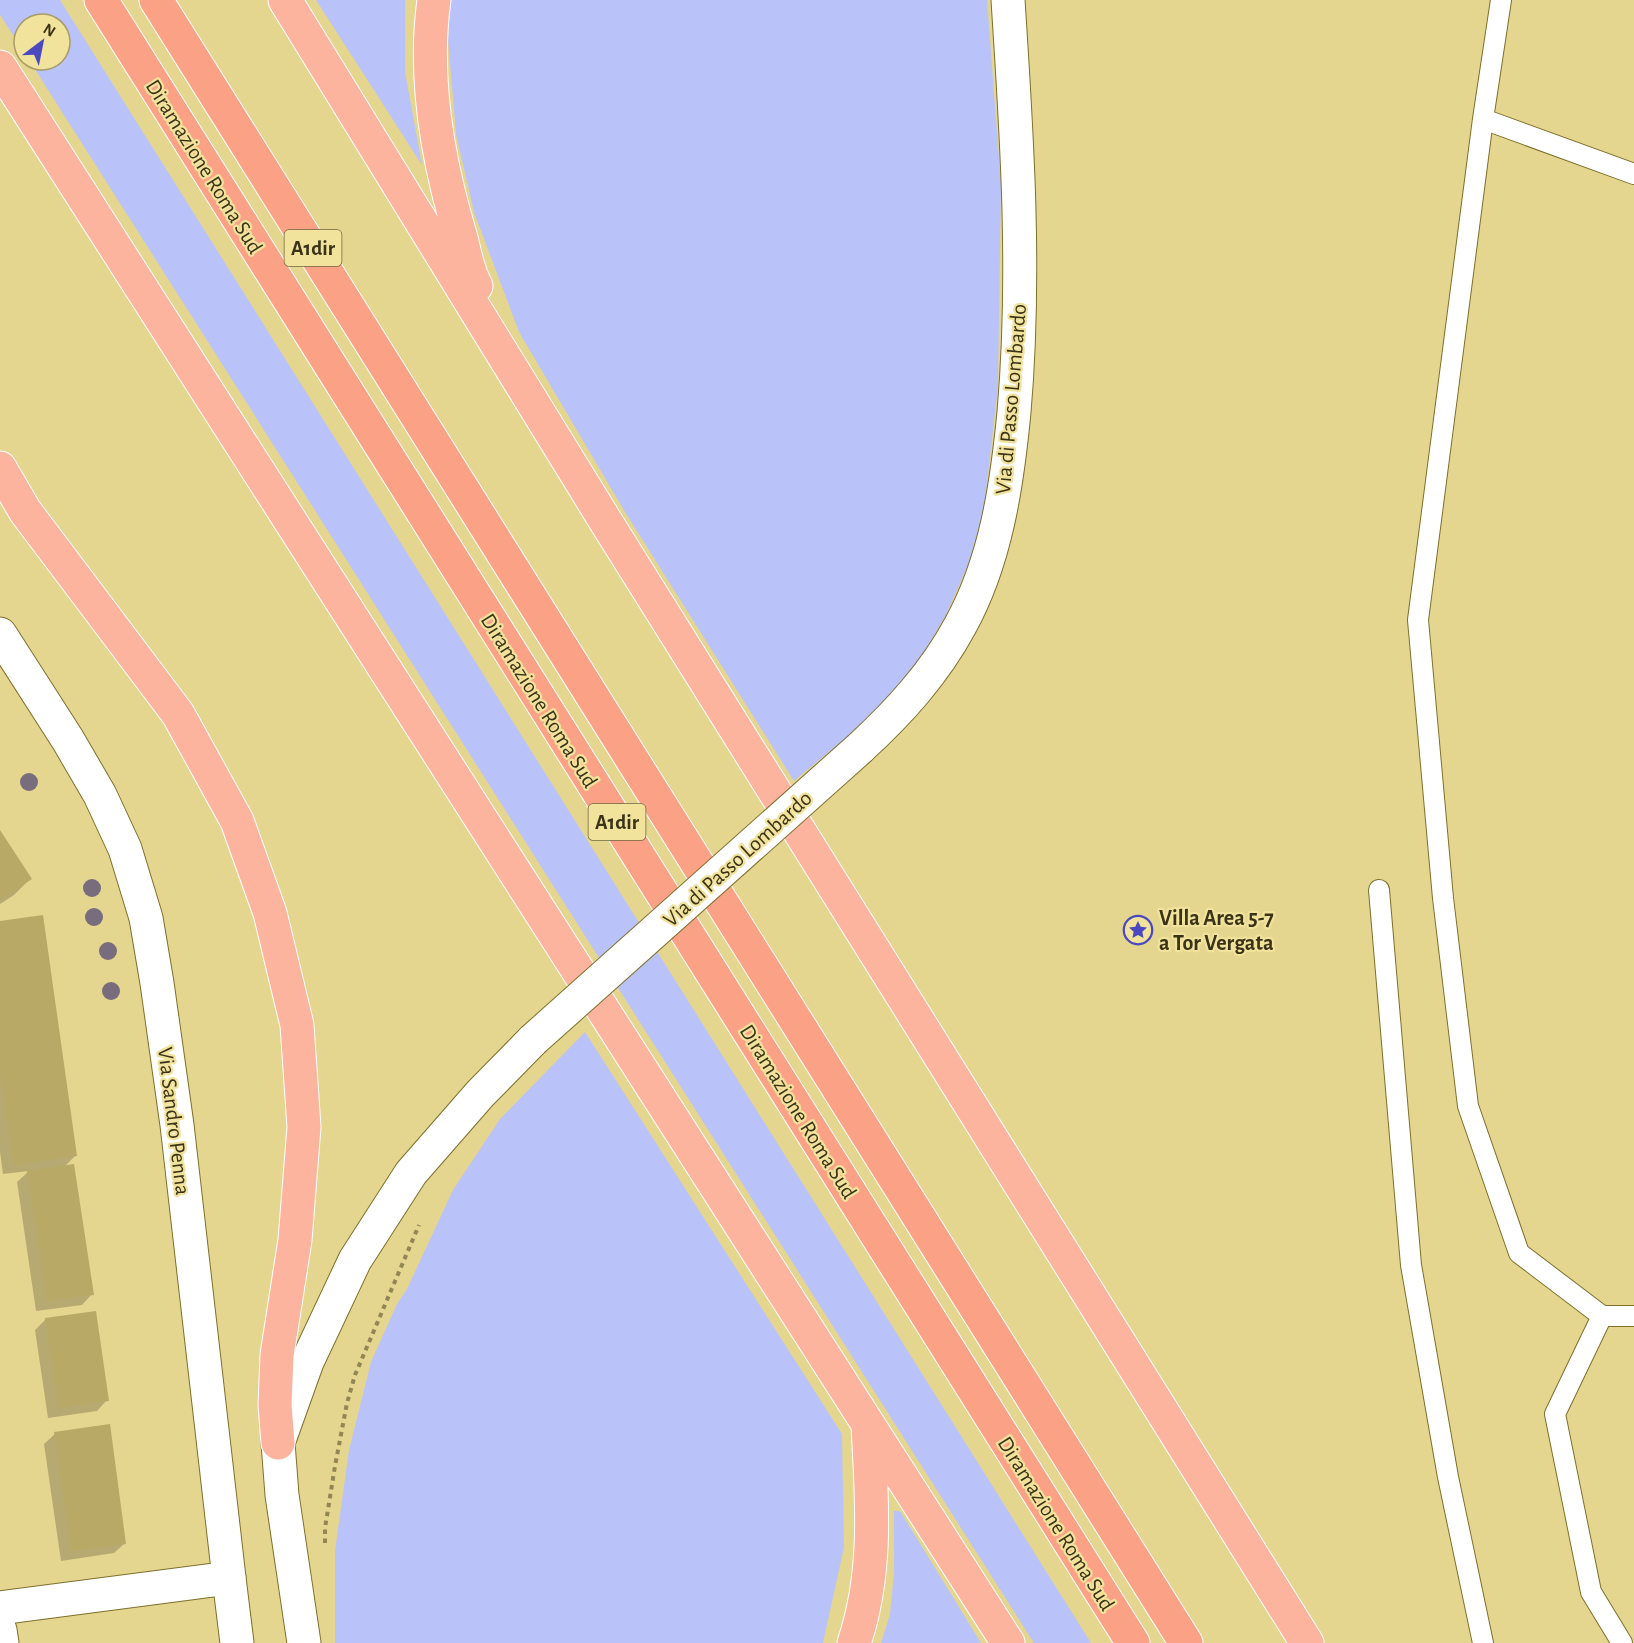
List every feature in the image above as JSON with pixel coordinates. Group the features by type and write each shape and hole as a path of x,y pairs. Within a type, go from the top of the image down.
{"highway":[{"name":"Diramazione Roma Sud","path":"101,0 1133,1643"},
{"name":"Diramazione Roma Sud","path":"156,0 1186,1643"},
{"path":"285,0 603,517 1307,1643"},
{"path":"434,0 430,25 432,104 446,188 474,282 603,517"},
{"path":"0,67 1008,1643"},
{"path":"0,468 25,511 178,714 237,821 270,913 297,1025 304,1127 295,1240 277,1355 275,1405 278,1443"},
{"path":"854,1643 867,1591 872,1540 868,1425"}],"street":[{"name":"Via di Passo Lombardo","path":"304,1643 282,1495 278,1443 328,1314 355,1260 383,1214 431,1147 532,1040 897,713 930,674 961,626 985,568 1000,515 1010,457 1015,402 1020,276 1018,185 1008,0"},
{"name":"Via Sandro Penna","path":"0,634 68,740 104,803 125,849 150,934 177,1125 237,1643"},
{"path":"0,1608 229,1578"},
{"path":"0,1630 2,1643"}],"lane":[{"path":"1501,0 1483,119 1418,620 1443,898 1468,1106 1519,1253 1602,1316 1634,1316"},
{"path":"1483,119 1634,174"},
{"path":"1379,890 1411,1265 1448,1477 1483,1643"},
{"path":"1602,1316 1555,1414 1591,1592 1622,1643"}],"path":[{"path":"324,1548 335,1466 347,1403 355,1375 420,1225"}],"shaded area":[{"path":"0,0 60,0 68,12 12,12 12,34 0,15"},
{"path":"316,0 405,0 405,72 422,165"},
{"path":"450,0 987,0 1001,184 998,386 984,510 969,563 945,617 915,667 885,701 848,736 794,781 625,512 519,332 474,212 456,134 448,40"},
{"path":"72,19 1091,1643 1034,1643 37,72 72,72"},
{"path":"585,1032 842,1434 844,1547 823,1643 335,1643 335,1551 349,1450 371,1362 453,1190 500,1119"},
{"path":"894,1511 900,1511 981,1643 881,1643 890,1614 894,1572"}],"building":[{"path":"0,830 32,879 0,900"},
{"path":"43,915 77,1156 13,1165 0,1073 0,921"},
{"path":"74,1164 94,1295 46,1301 27,1171"},
{"path":"96,1311 109,1401 58,1408 45,1318"},
{"path":"110,1424 126,1544 71,1551 54,1432"}],"place":[{"name":"Villa Area 5-7 a Tor Vergata","path":"1138,930"}]}
